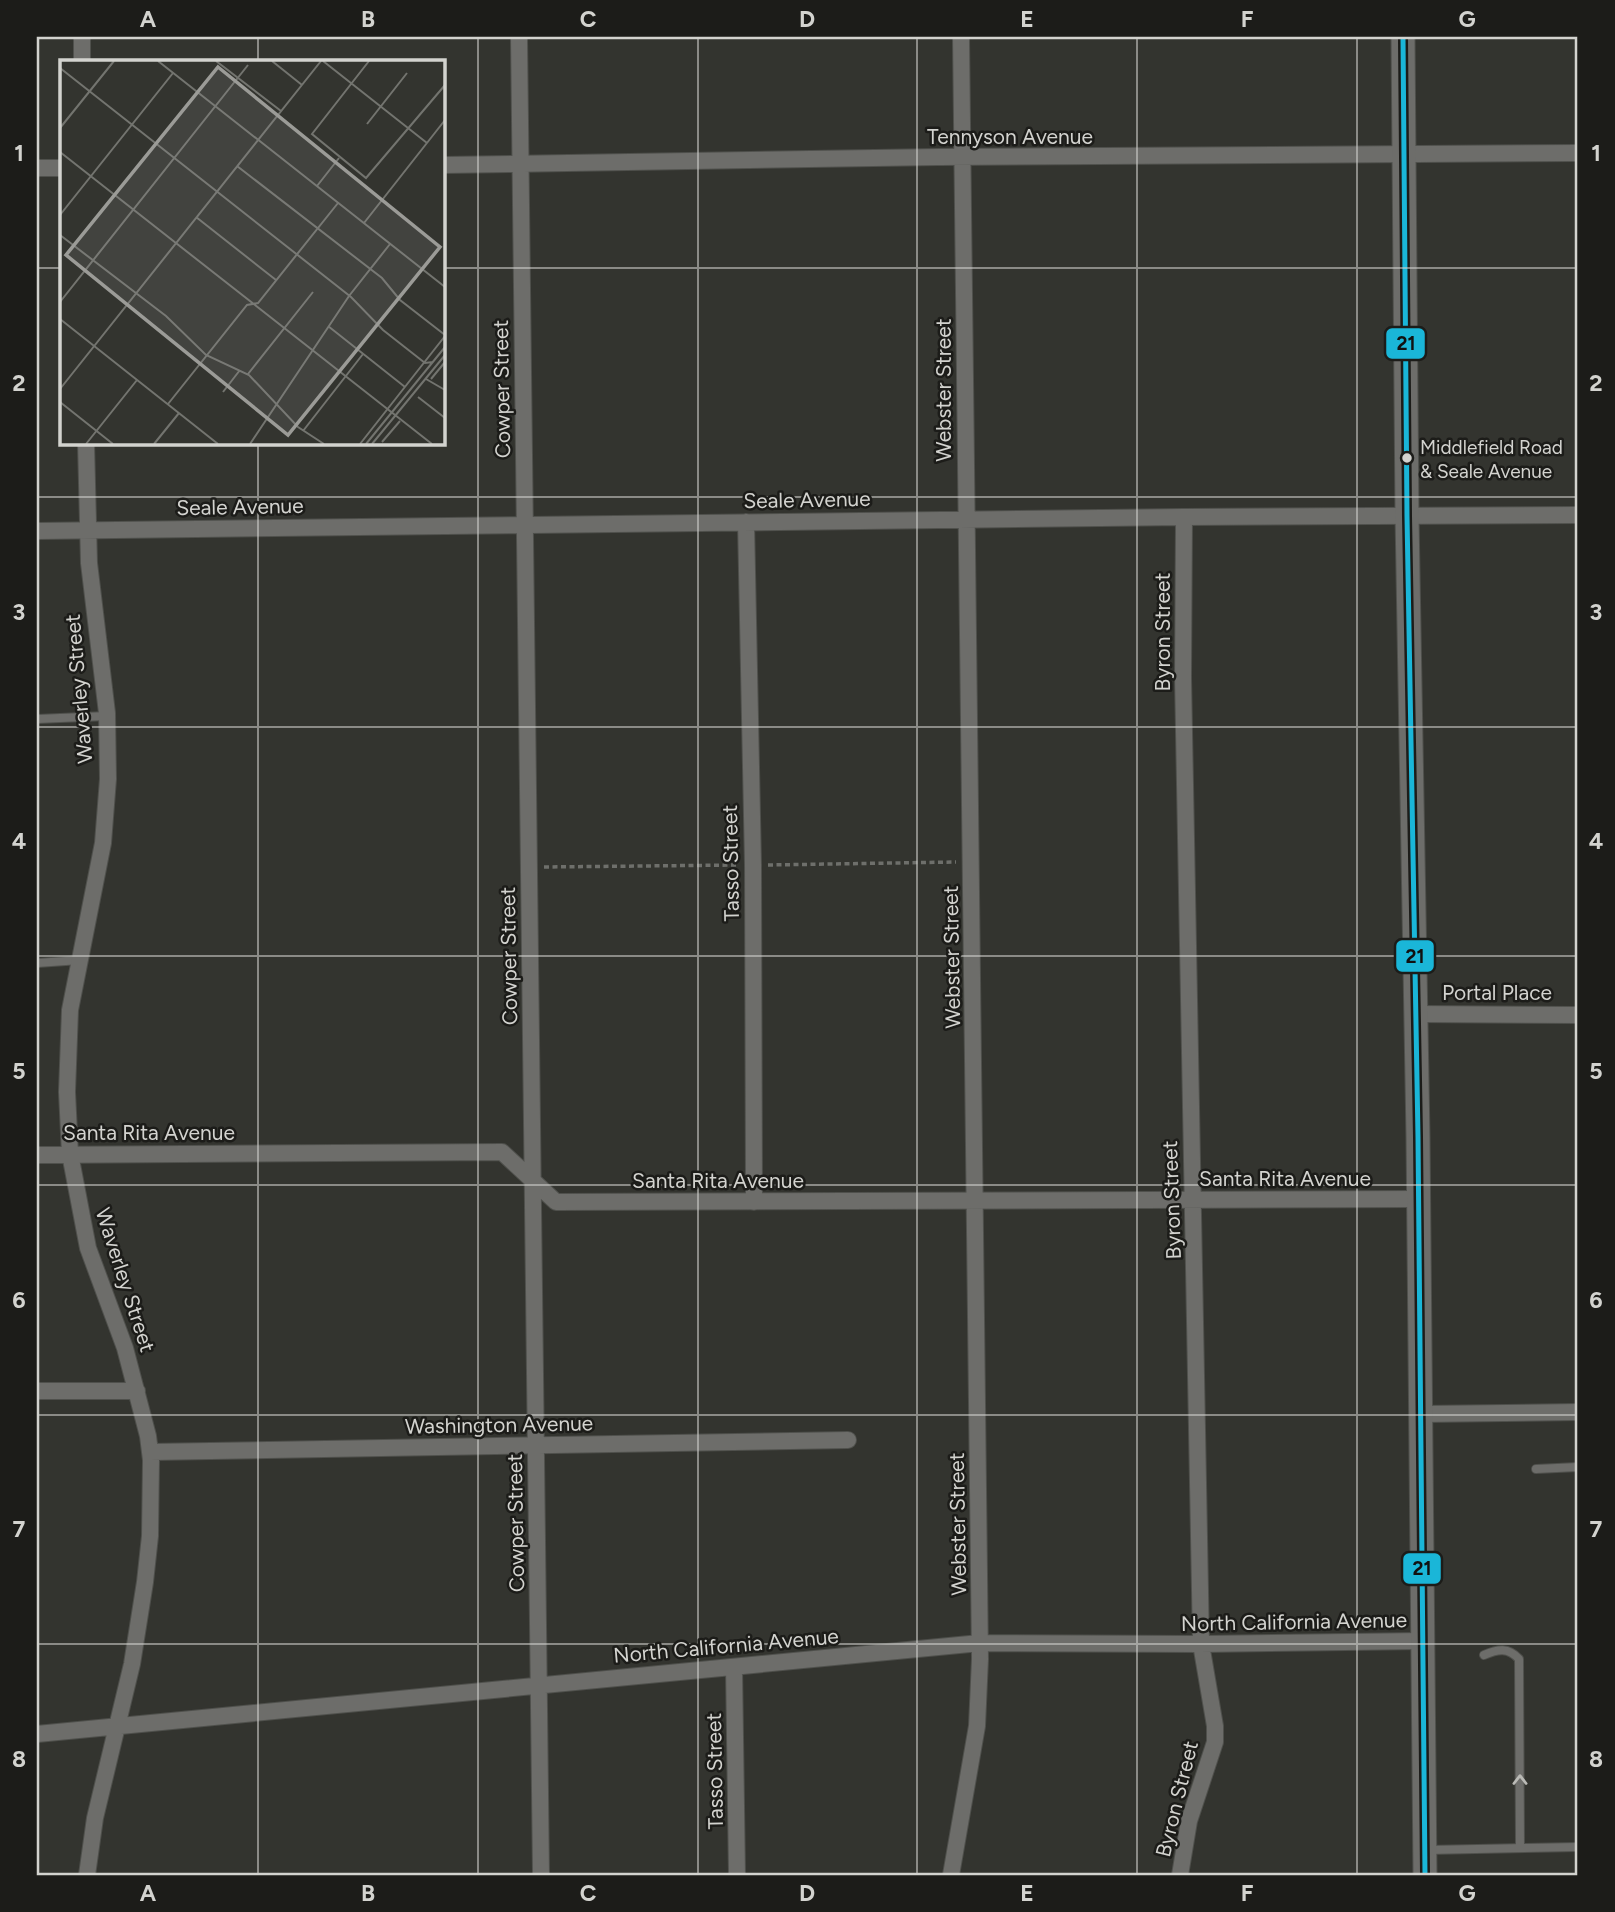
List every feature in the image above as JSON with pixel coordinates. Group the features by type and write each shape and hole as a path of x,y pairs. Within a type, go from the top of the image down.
{"main road":[{"path":"1403,37 1425,1875"}],"street":[{"path":"82,37 82,60"},
{"name":"Cowper Street","path":"519,37 541,1875"},
{"name":"Webster Street","path":"951,1875 977,1726 980,1643 961,37"},
{"name":"Tennyson Avenue","path":"444,165 1578,153"},
{"path":"37,168 60,168"},
{"name":"Waverley Street","path":"86,444 91,591 107,716 108,779 103,843 71,1010 67,1092 70,1154 88,1248 112,1311 137,1391 150,1452 150,1536 145,1582 132,1664 95,1818 87,1875"},
{"name":"Seale Avenue","path":"37,531 965,519 1578,515"},
{"name":"Byron Street","path":"1180,1875 1189,1821 1212,1759 1215,1742 1215,1726 1202,1644 1183,677 1184,517"},
{"name":"Tasso Street","path":"746,522 753,878 754,1202"},
{"name":"Portal Place","path":"1416,1014 1578,1014"},
{"name":"Santa Rita Avenue","path":"37,1155 502,1152 556,1202 1418,1199"},
{"path":"37,1391 137,1391"},
{"path":"1421,1414 1578,1412"},
{"name":"Washington Avenue","path":"150,1452 848,1440"},
{"name":"North California Avenue","path":"37,1734 980,1643 1422,1641"},
{"name":"Tasso Street","path":"734,1667 737,1875"}],"lane":[{"path":"37,719 107,716"},
{"path":"37,963 79,960"},
{"path":"1536,1469 1578,1467"},
{"path":"1484,1655 1504,1650 1512,1652 1518,1659 1520,1848"},
{"path":"1424,1850 1578,1847"}],"transit line":[{"name":"21","path":"1403,37 1425,1875"}],"place":[{"name":"Middlefield Road & Seale Avenue","path":"1407,458"}]}
